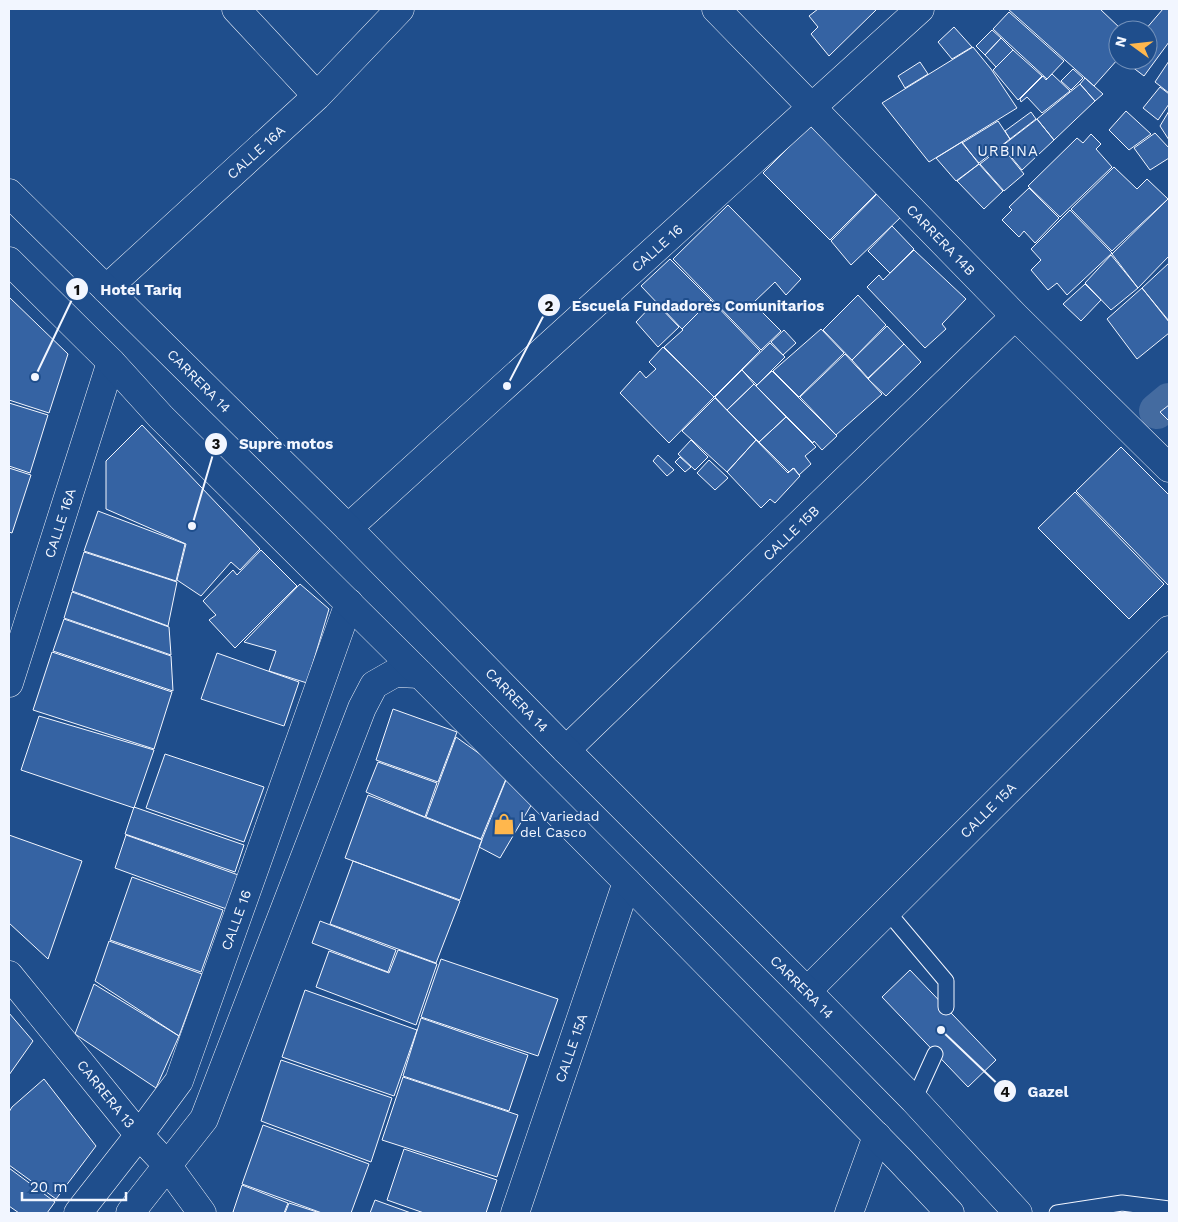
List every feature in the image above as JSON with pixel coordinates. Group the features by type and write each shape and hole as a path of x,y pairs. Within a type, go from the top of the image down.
{"street":[{"path":"236,9 317,96"},
{"name":"CALLE 16A","path":"106,289 317,96 400,9"},
{"name":"CARRERA 14B","path":"716,9 1015,316 1169,468"},
{"name":"CALLE 16","path":"348,528 920,9"},
{"name":"CARRERA 14","path":"9,193 348,528 807,991 914,1100 1018,1213"},
{"path":"9,261 626,882 877,1136 950,1213"},
{"name":"CALLE 15B","path":"566,750 1015,316"},
{"name":"CALLE 16A","path":"9,683 111,362"},
{"name":"CALLE 16","path":"78,1213 139,1136 179,1081 349,603"},
{"name":"CALLE 15A","path":"807,991 1169,630"},
{"path":"130,1213 204,1119 362,708 374,685 395,672 420,674"},
{"name":"CALLE 15A","path":"514,1213 626,882"},
{"name":"CARRERA 13","path":"9,975 139,1136 167,1165 202,1213"},
{"path":"849,1213 877,1136"}],"lane":[{"path":"887,912 946,981 946,1007"},
{"path":"914,1100 936,1054"},
{"path":"1057,1213 1101,1210 1122,1203 1169,1209"}],"building":[{"path":"818,9 876,10 829,56 811,34 818,27 809,16"},
{"path":"1008,9 1100,9 1112,20 1108,20 1108,70 1094,86"},
{"path":"1163,9 1169,9 1169,42 1158,57 1158,20 1154,20"},
{"path":"1009,12 1064,61 1047,79 993,29"},
{"path":"954,27 972,47 952,59 938,42"},
{"path":"992,30 1001,38 985,55 976,46"},
{"path":"1001,38 1013,50 996,67 985,55"},
{"path":"973,47 991,69 1017,108 929,162 882,103"},
{"path":"1013,50 1042,76 1018,100 993,70"},
{"path":"1169,61 1169,93 1155,82"},
{"path":"920,62 928,74 905,88 898,76"},
{"path":"1073,69 1083,78 1071,90 1061,81"},
{"path":"1136,70 1148,70 1144,76"},
{"path":"1052,74 1070,91 1042,113 1027,97 1021,102 1020,99 1043,76 1046,80"},
{"path":"1085,78 1103,94 1095,101 1080,84"},
{"path":"1080,84 1095,101 1054,140 1037,119"},
{"path":"1160,87 1169,94 1169,104 1158,120 1143,108"},
{"path":"1126,111 1151,134 1129,150 1109,130"},
{"path":"1169,111 1169,140 1160,126"},
{"path":"1031,112 1036,119 1010,139 1005,131"},
{"path":"1037,119 1054,140 1022,170 1002,146"},
{"path":"998,121 1010,139 979,163 962,143"},
{"path":"810,126 877,193 830,240 763,173"},
{"path":"1155,133 1169,148 1169,158 1150,170 1134,148"},
{"path":"1091,134 1101,144 1096,149 1112,167 1060,217 1028,186 1077,138 1083,143"},
{"path":"962,142 979,164 956,181 936,158"},
{"path":"1002,147 1024,174 1004,191 980,164"},
{"path":"979,164 1003,191 984,209 957,181"},
{"path":"1114,167 1137,189 1147,179 1168,199 1112,251 1071,209"},
{"path":"1029,188 1059,218 1035,243 1024,231 1019,237 1002,220 1012,210 1009,207"},
{"path":"877,194 901,217 851,265 831,241"},
{"path":"1168,199 1169,256 1138,288 1112,254"},
{"path":"728,205 801,279 786,295 775,282 753,303 781,331 761,350 673,259"},
{"path":"1070,210 1112,253 1067,295 1057,283 1048,290 1031,270 1041,260 1031,249"},
{"path":"892,226 914,249 890,273 868,251"},
{"path":"914,250 966,299 942,324 946,329 925,348 867,287 879,275 883,280"},
{"path":"1111,255 1138,288 1111,310 1085,283"},
{"path":"670,259 711,300 682,329 641,286"},
{"path":"1169,263 1169,321 1142,288"},
{"path":"1085,284 1101,300 1081,321 1063,304"},
{"path":"1142,288 1169,322 1169,333 1137,359 1107,319"},
{"path":"858,295 886,325 852,360 823,330"},
{"path":"9,297 68,354 49,413 9,400"},
{"path":"711,300 760,351 714,397 664,347"},
{"path":"655,302 679,327 658,347 636,322"},
{"path":"887,326 904,344 868,378 852,360"},
{"path":"821,329 844,353 799,397 773,371"},
{"path":"784,330 796,343 783,355 771,342"},
{"path":"770,343 785,357 757,385 742,370"},
{"path":"904,344 921,362 886,396 868,379"},
{"path":"663,347 714,397 669,443 620,393 640,371 646,378 656,369 649,362"},
{"path":"845,354 882,394 836,435 800,397"},
{"path":"742,370 754,384 727,410 715,397"},
{"path":"772,371 837,436 822,450 756,386"},
{"path":"754,384 786,417 759,442 727,410"},
{"path":"715,398 756,440 727,472 682,431"},
{"path":"9,403 48,415 30,473 9,466"},
{"path":"1169,405 1169,421 1160,412"},
{"path":"786,417 816,447 805,456 811,464 799,475 794,468 789,472 759,442"},
{"path":"142,425 260,549 240,570 231,562 201,596 177,580 186,544 106,509 106,461"},
{"path":"691,440 708,457 695,470 678,454"},
{"path":"756,440 788,473 793,468 800,476 775,503 770,499 761,508 727,472"},
{"path":"1121,447 1169,495 1169,586 1076,491"},
{"path":"658,455 674,470 667,476 653,461"},
{"path":"680,457 691,467 685,472 675,462"},
{"path":"709,460 728,478 715,490 697,473"},
{"path":"9,468 31,475 12,533 9,532"},
{"path":"1075,492 1164,584 1129,619 1038,528"},
{"path":"98,511 185,544 176,581 84,551"},
{"path":"261,550 297,586 235,648 209,620 216,615 203,601 233,570 237,575"},
{"path":"84,552 177,582 168,626 72,591"},
{"path":"300,584 329,609 307,683 269,671 276,651 244,642"},
{"path":"72,592 169,627 171,655 64,618"},
{"path":"64,619 171,656 173,691 53,651"},
{"path":"52,652 172,692 154,749 33,710"},
{"path":"217,653 299,682 284,726 201,699"},
{"path":"393,709 457,732 438,782 376,760"},
{"path":"39,716 154,750 134,808 21,770"},
{"path":"456,737 508,774 481,839 426,817"},
{"path":"165,754 264,787 244,842 146,808"},
{"path":"378,762 437,783 425,817 366,792"},
{"name":"La Variedad del Casco","path":"506,780 533,802 500,858 479,847"},
{"path":"368,795 482,840 460,900 345,858"},
{"path":"134,807 244,845 235,872 125,834"},
{"path":"9,835 82,861 48,959 9,923"},
{"path":"126,835 244,877 232,911 115,868"},
{"path":"353,861 460,901 436,963 330,924"},
{"path":"132,877 223,910 201,972 110,940"},
{"path":"320,921 396,950 388,972 312,943"},
{"path":"109,941 202,974 179,1036 95,981"},
{"path":"398,950 437,964 416,1025 316,987 329,951 389,973"},
{"path":"441,959 558,999 538,1056 421,1017"},
{"path":"910,970 996,1060 968,1087 882,997"},
{"path":"94,984 179,1036 156,1088 75,1034"},
{"path":"305,990 417,1030 394,1096 282,1057"},
{"path":"9,1013 33,1041 9,1075"},
{"path":"421,1018 528,1055 509,1111 403,1076"},
{"path":"281,1060 392,1098 371,1162 261,1121"},
{"path":"403,1077 518,1115 497,1177 382,1140"},
{"path":"44,1079 96,1146 56,1199 9,1165 9,1112 12,1107"},
{"path":"263,1125 369,1164 351,1213 322,1213 242,1184"},
{"path":"404,1149 497,1180 486,1213 424,1213 387,1200"},
{"path":"9,1168 55,1202 47,1213 19,1213 9,1206"},
{"path":"242,1185 288,1203 284,1213 233,1212"},
{"path":"375,1200 411,1213 370,1213"},
{"path":"289,1203 320,1213 285,1213"}],"waterway":[{"path":"1157,411 1169,401"}],"place":[{"name":"Hotel Tariq","path":"35,377"},
{"name":"Escuela Fundadores Comunitarios","path":"507,386"},
{"name":"Supre motos","path":"192,526"},
{"name":"La Variedad del Casco","path":"504,824"},
{"name":"Gazel","path":"941,1030"}],"district":[{"name":"URBINA","path":"1008,151"}]}
